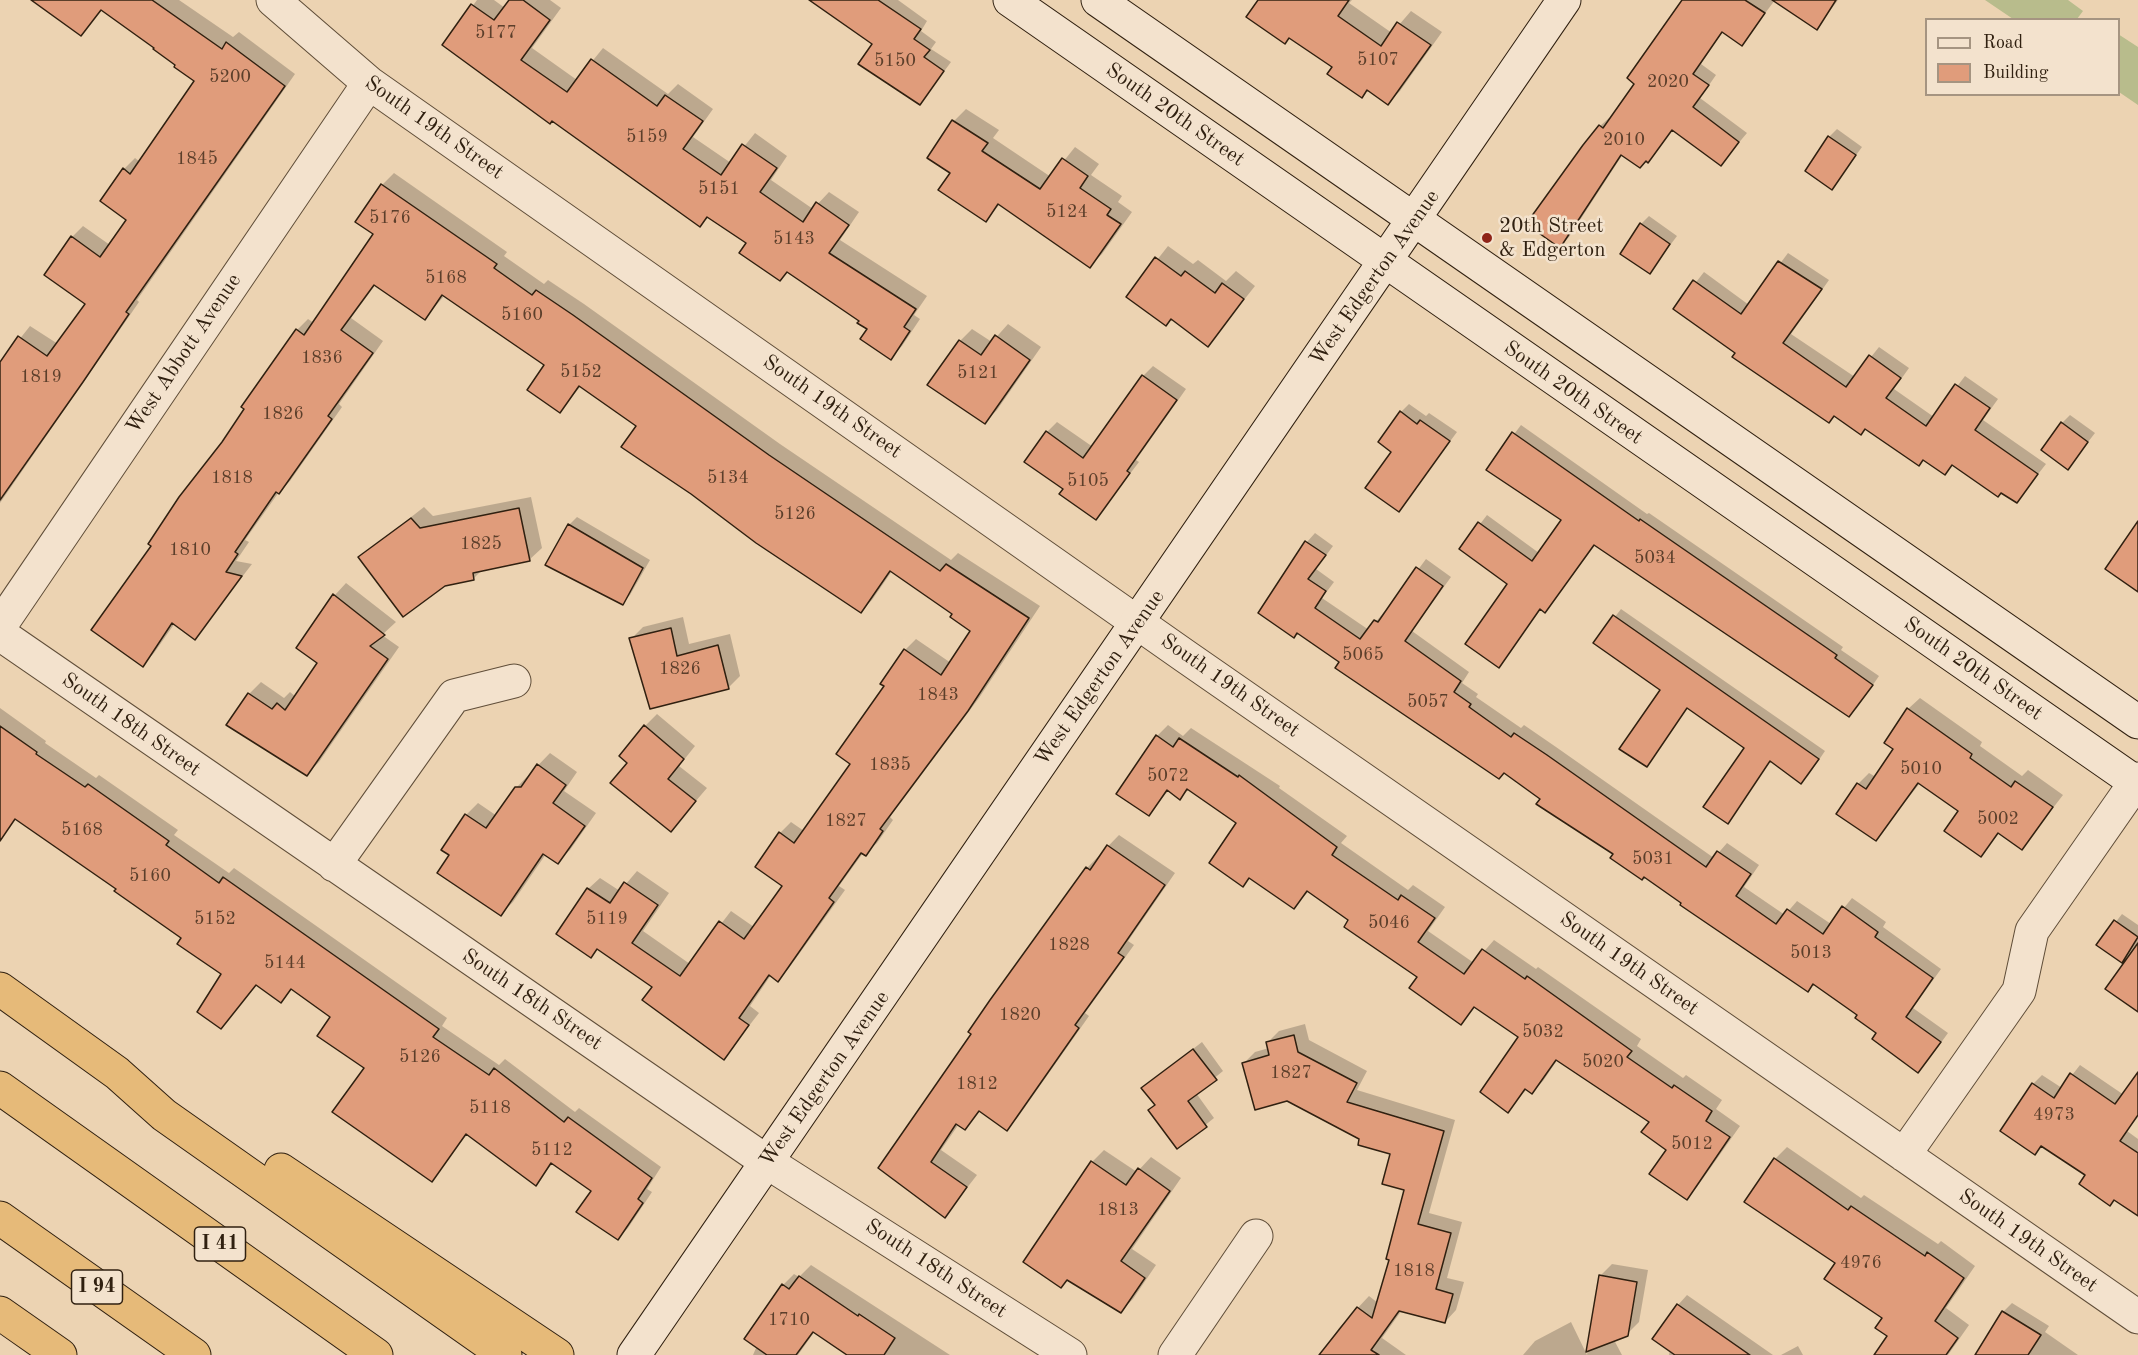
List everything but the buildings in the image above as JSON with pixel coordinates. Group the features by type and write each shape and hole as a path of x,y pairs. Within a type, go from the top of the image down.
{"highway":[{"path":"0,990 117,1073 164,1115 456,1304 557,1355"},
{"name":"I 41","path":"0,1088 376,1355"},
{"name":"I 94","path":"0,1218 194,1355"},
{"path":"456,1304 505,1355"},
{"path":"0,1313 60,1355"}],"street":[{"name":"South 19th Street","path":"273,0 369,83 1139,623 2138,1317"},
{"name":"South 20th Street","path":"1010,0 2137,782"},
{"path":"1098,0 2138,722"},
{"name":"West Edgerton Avenue","path":"633,1355 1139,623 1564,0"},
{"name":"West Abbott Avenue","path":"0,626 369,83"},
{"name":"South 18th Street","path":"0,634 768,1162 1070,1355"},
{"path":"334,865 454,696 514,681"},
{"path":"1904,1155 2019,991 2032,931 2137,782"},
{"path":"1175,1355 1256,1236"}],"green space":[{"path":"1985,0 2068,0 2083,11 2078,18 2012,18"},
{"path":"2120,35 2138,47 2138,105 2120,93"}],"place":[{"name":"20th Street & Edgerton","path":"1487,238"}]}
